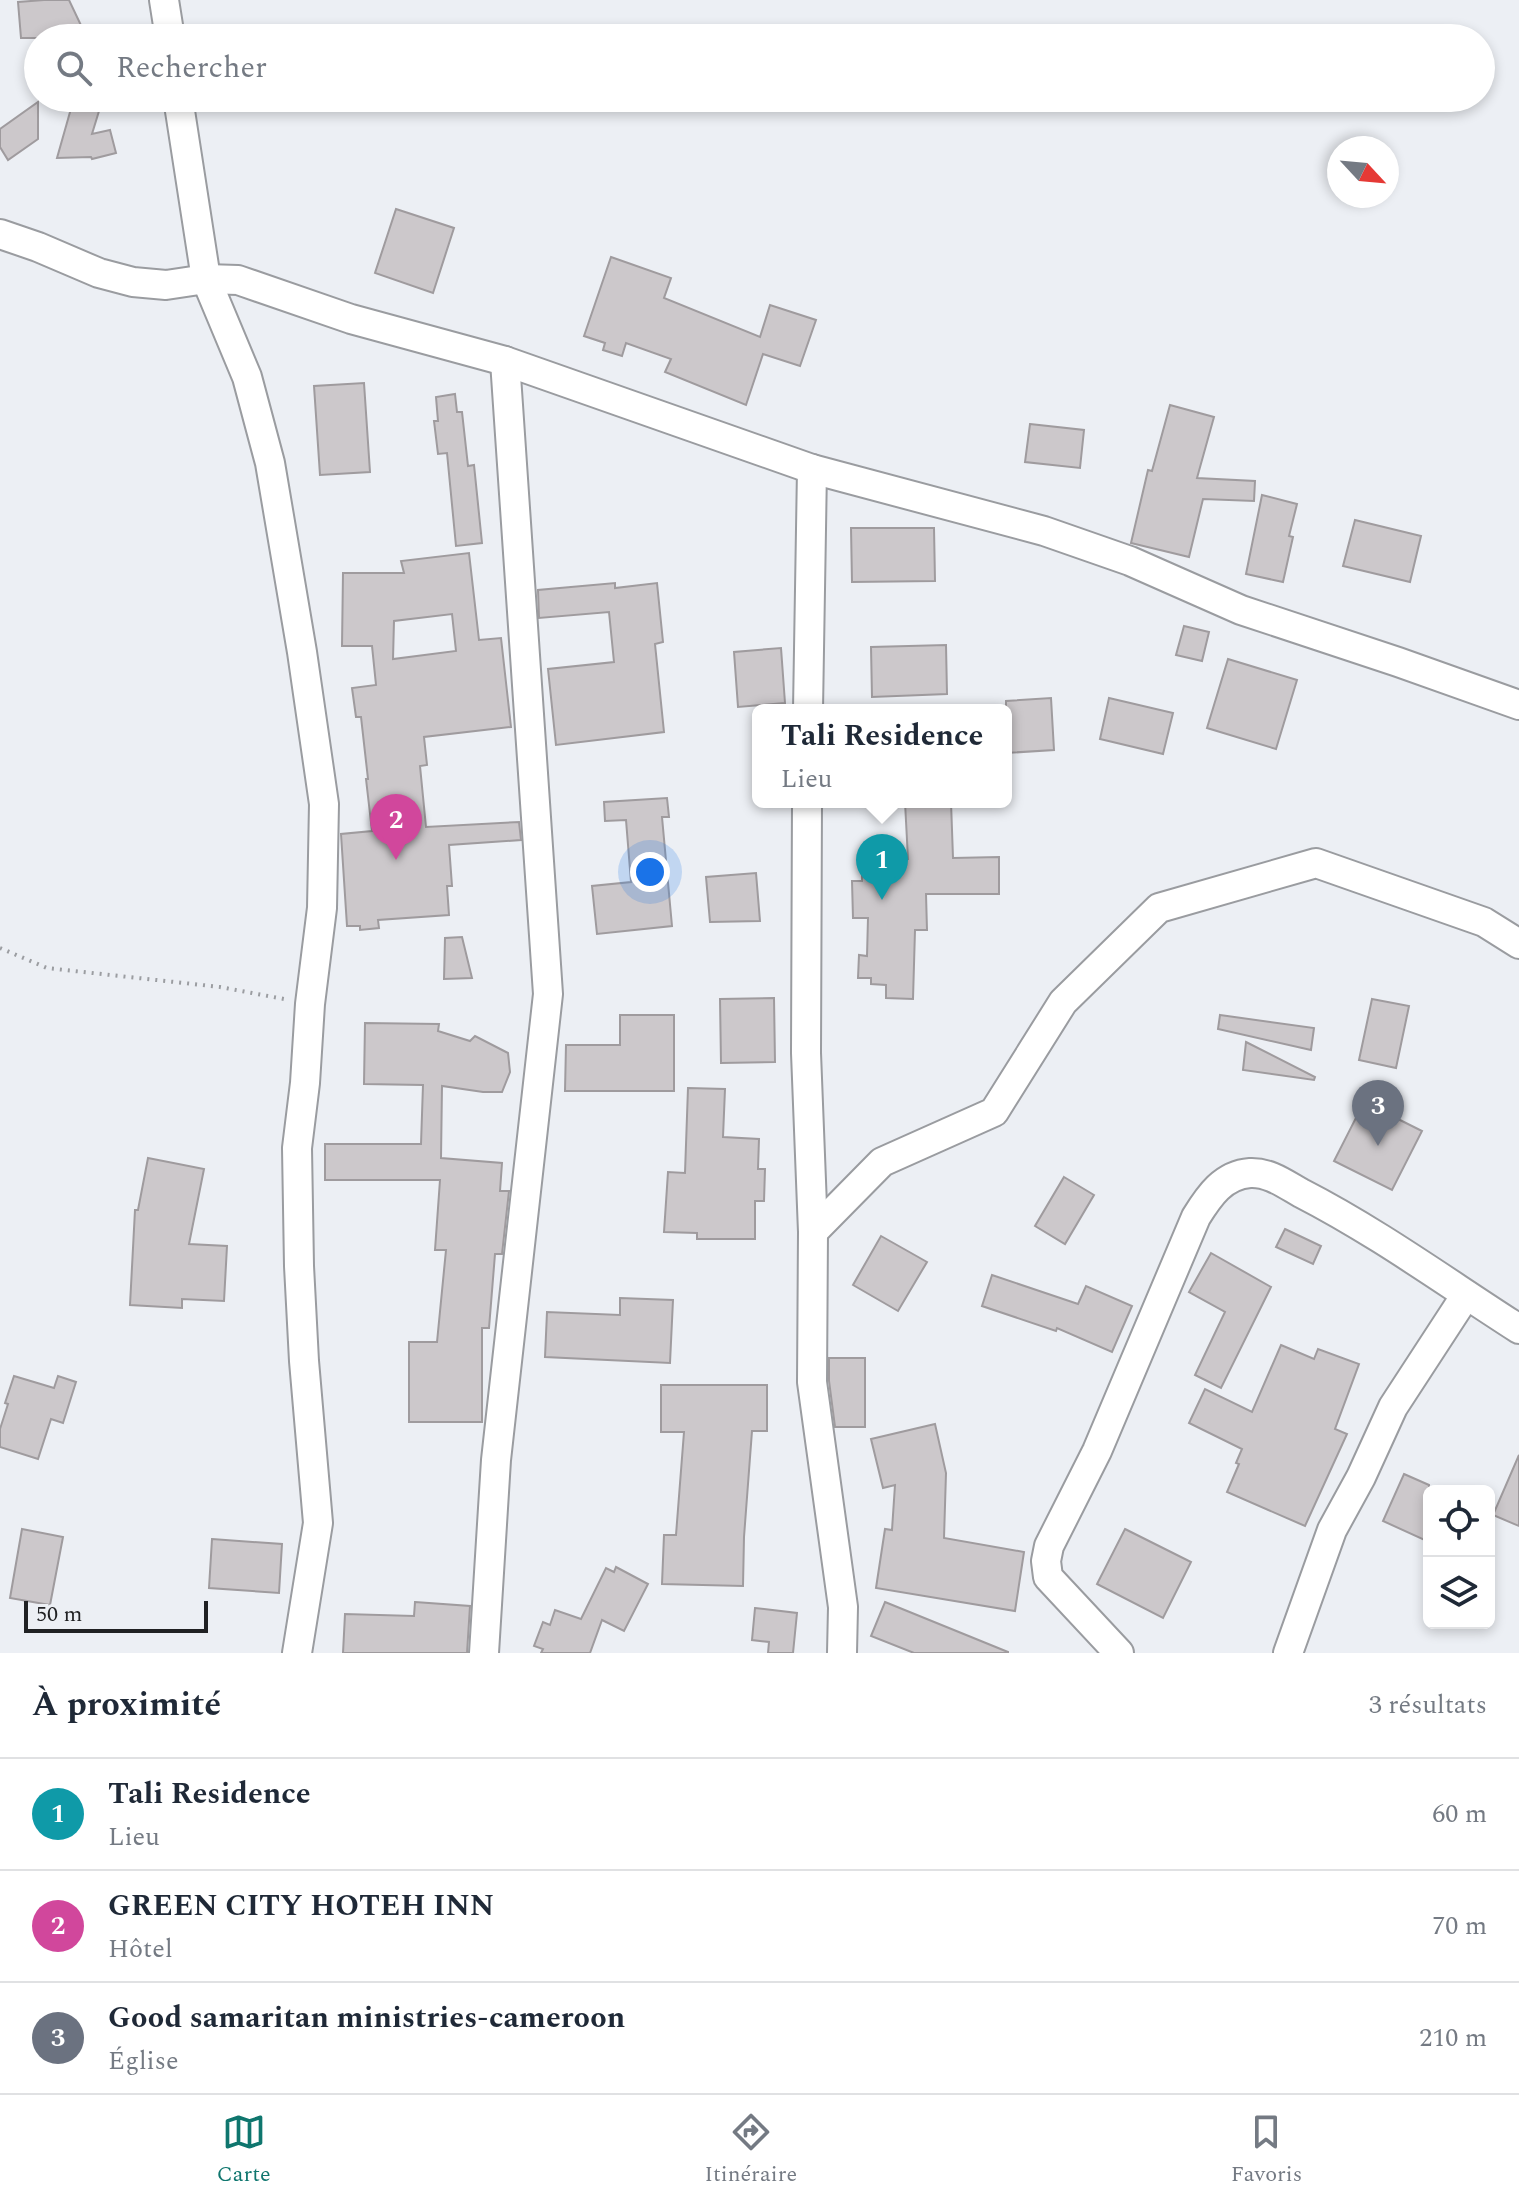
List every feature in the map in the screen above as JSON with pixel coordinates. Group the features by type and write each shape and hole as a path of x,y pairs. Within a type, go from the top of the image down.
{"street":[{"path":"164,0 168,24"},
{"path":"180,112 206,279 247,377 270,463 324,804 322,908 297,1148 303,1345 318,1523 297,1653"},
{"path":"0,234 99,273 133,282 166,285 206,279 238,280 351,319 505,361 812,469 1044,531 1130,561 1241,610 1519,705"},
{"path":"484,1653 496,1460 548,994 505,361"},
{"path":"808,704 812,469"},
{"path":"807,808 806,1053 813,1232 812,1382 843,1607 842,1653"},
{"path":"813,1232 882,1162 994,1112 1063,1002 1159,908 1316,863 1484,922 1519,944"},
{"path":"1119,1653 1048,1577 1046,1561 1049,1546 1097,1451 1196,1217 1212,1192 1230,1178 1248,1173 1265,1174 1394,1246 1519,1329"},
{"path":"1288,1653 1332,1530 1361,1477 1393,1407 1466,1295"}],"path":[{"path":"0,948 47,968 220,987 310,1004"}],"building":[{"path":"69,0 80,24 24,24 24,38 21,38 18,2"},
{"path":"24,112 38,112 38,139 8,160 0,147 0,129"},
{"path":"70,112 99,112 92,134 110,130 116,153 92,159 57,158"},
{"path":"396,209 454,228 433,293 375,273"},
{"path":"611,257 671,278 664,298 760,337 770,305 816,320 800,366 763,354 746,405 665,372 671,359 626,343 622,356 603,350 605,343 584,336"},
{"path":"364,383 370,472 320,475 314,386"},
{"path":"455,394 457,412 462,412 468,466 474,465 482,543 456,546 447,453 438,454 434,421 438,421 436,397"},
{"path":"1170,405 1214,417 1197,478 1255,481 1254,501 1203,499 1189,557 1131,543 1148,470 1152,471"},
{"path":"1030,424 1084,430 1080,468 1025,462"},
{"path":"1262,495 1297,504 1283,582 1246,574"},
{"path":"1355,520 1421,536 1410,582 1343,566"},
{"path":"851,528 934,528 935,581 852,582"},
{"path":"469,553 479,640 501,638 511,727 424,737 427,765 420,766 426,827 519,822 521,840 449,845 452,886 447,886 449,915 378,920 379,928 360,930 360,926 347,926 341,834 372,831 361,717 356,717 352,688 376,685 372,646 342,646 343,573 404,573 401,561","holes":["452,614 456,651 393,659 394,621"]},
{"path":"615,583 615,588 657,583 663,642 655,644 664,732 556,745 548,669 614,662 609,612 539,618 538,590"},
{"path":"1184,626 1209,632 1202,661 1176,655"},
{"path":"946,645 947,694 872,697 871,647"},
{"path":"781,648 785,703 738,707 734,652"},
{"path":"1228,659 1297,680 1276,749 1207,728"},
{"path":"1051,698 1054,750 1012,753 1012,704 1006,704 1006,701"},
{"path":"1109,698 1173,713 1163,754 1100,739"},
{"path":"667,798 669,817 662,817 672,926 597,934 592,886 631,882 626,820 605,821 604,802"},
{"path":"905,808 951,808 953,858 999,857 999,894 926,894 927,930 915,930 913,999 886,998 886,985 871,984 871,978 858,978 859,955 867,956 868,918 853,918 852,881 862,881 862,861 908,859"},
{"path":"756,873 760,921 710,922 706,877"},
{"path":"462,937 472,978 444,979 445,938"},
{"path":"774,998 775,1062 721,1063 720,999"},
{"path":"1372,999 1409,1006 1396,1068 1359,1060"},
{"path":"620,1015 674,1015 674,1091 565,1091 566,1045 620,1045"},
{"path":"1220,1015 1314,1028 1311,1050 1218,1029"},
{"path":"365,1023 439,1024 438,1031 470,1041 475,1036 508,1053 510,1072 502,1092 442,1086 441,1158 502,1163 500,1191 509,1191 502,1254 495,1254 489,1328 482,1328 482,1422 409,1422 409,1342 437,1342 446,1250 435,1250 440,1180 325,1180 325,1144 421,1144 423,1085 364,1084"},
{"path":"1246,1042 1315,1077 1314,1080 1243,1070"},
{"path":"688,1088 725,1089 723,1137 759,1139 758,1169 765,1169 764,1201 755,1201 755,1239 697,1239 697,1233 664,1232 668,1172 685,1173"},
{"path":"1364,1102 1422,1131 1392,1190 1334,1161"},
{"path":"148,1158 204,1169 189,1244 227,1246 224,1301 182,1299 182,1308 130,1305 135,1210 138,1210"},
{"path":"1064,1177 1094,1195 1065,1244 1035,1226"},
{"path":"1285,1229 1321,1246 1313,1264 1276,1247"},
{"path":"881,1236 927,1262 898,1311 853,1285"},
{"path":"1211,1253 1271,1287 1221,1388 1195,1375 1225,1312 1189,1292"},
{"path":"992,1275 1078,1304 1086,1286 1132,1306 1112,1352 1057,1328 1056,1331 982,1306"},
{"path":"620,1298 673,1300 670,1363 545,1357 547,1312 620,1315"},
{"path":"1281,1345 1314,1359 1318,1349 1359,1364 1335,1429 1347,1434 1305,1526 1227,1492 1242,1449 1189,1423 1205,1389 1252,1412"},
{"path":"829,1358 865,1358 865,1427 835,1427"},
{"path":"14,1376 54,1388 58,1376 76,1382 63,1423 51,1419 38,1459 0,1447 0,1429 8,1404 5,1403"},
{"path":"661,1385 767,1385 767,1431 752,1431 743,1586 662,1584 664,1535 676,1535 684,1432 661,1432"},
{"path":"935,1424 946,1473 944,1538 1024,1552 1015,1611 876,1588 885,1529 892,1530 895,1485 883,1488 871,1439"},
{"path":"1519,1455 1519,1526 1495,1516"},
{"path":"1404,1474 1429,1485 1423,1485 1423,1539 1383,1521"},
{"path":"22,1529 63,1537 50,1605 10,1598"},
{"path":"1125,1529 1191,1562 1163,1618 1097,1584"},
{"path":"212,1539 282,1544 279,1593 209,1588"},
{"path":"616,1567 648,1584 624,1631 602,1620 590,1653 541,1653 543,1649 534,1646 543,1622 550,1625 555,1610 581,1619 606,1568 614,1572"},
{"path":"415,1602 470,1606 467,1653 343,1653 345,1614 414,1616"},
{"path":"885,1602 1008,1653 914,1653 871,1636"},
{"path":"755,1608 797,1613 793,1653 768,1653 769,1642 752,1640"}],"place":[{"name":"GREEN CITY HOTEH INN","path":"396,860"},
{"name":"Tali Residence","path":"882,900"},
{"name":"Good samaritan ministries-cameroon","path":"1378,1146"}]}
